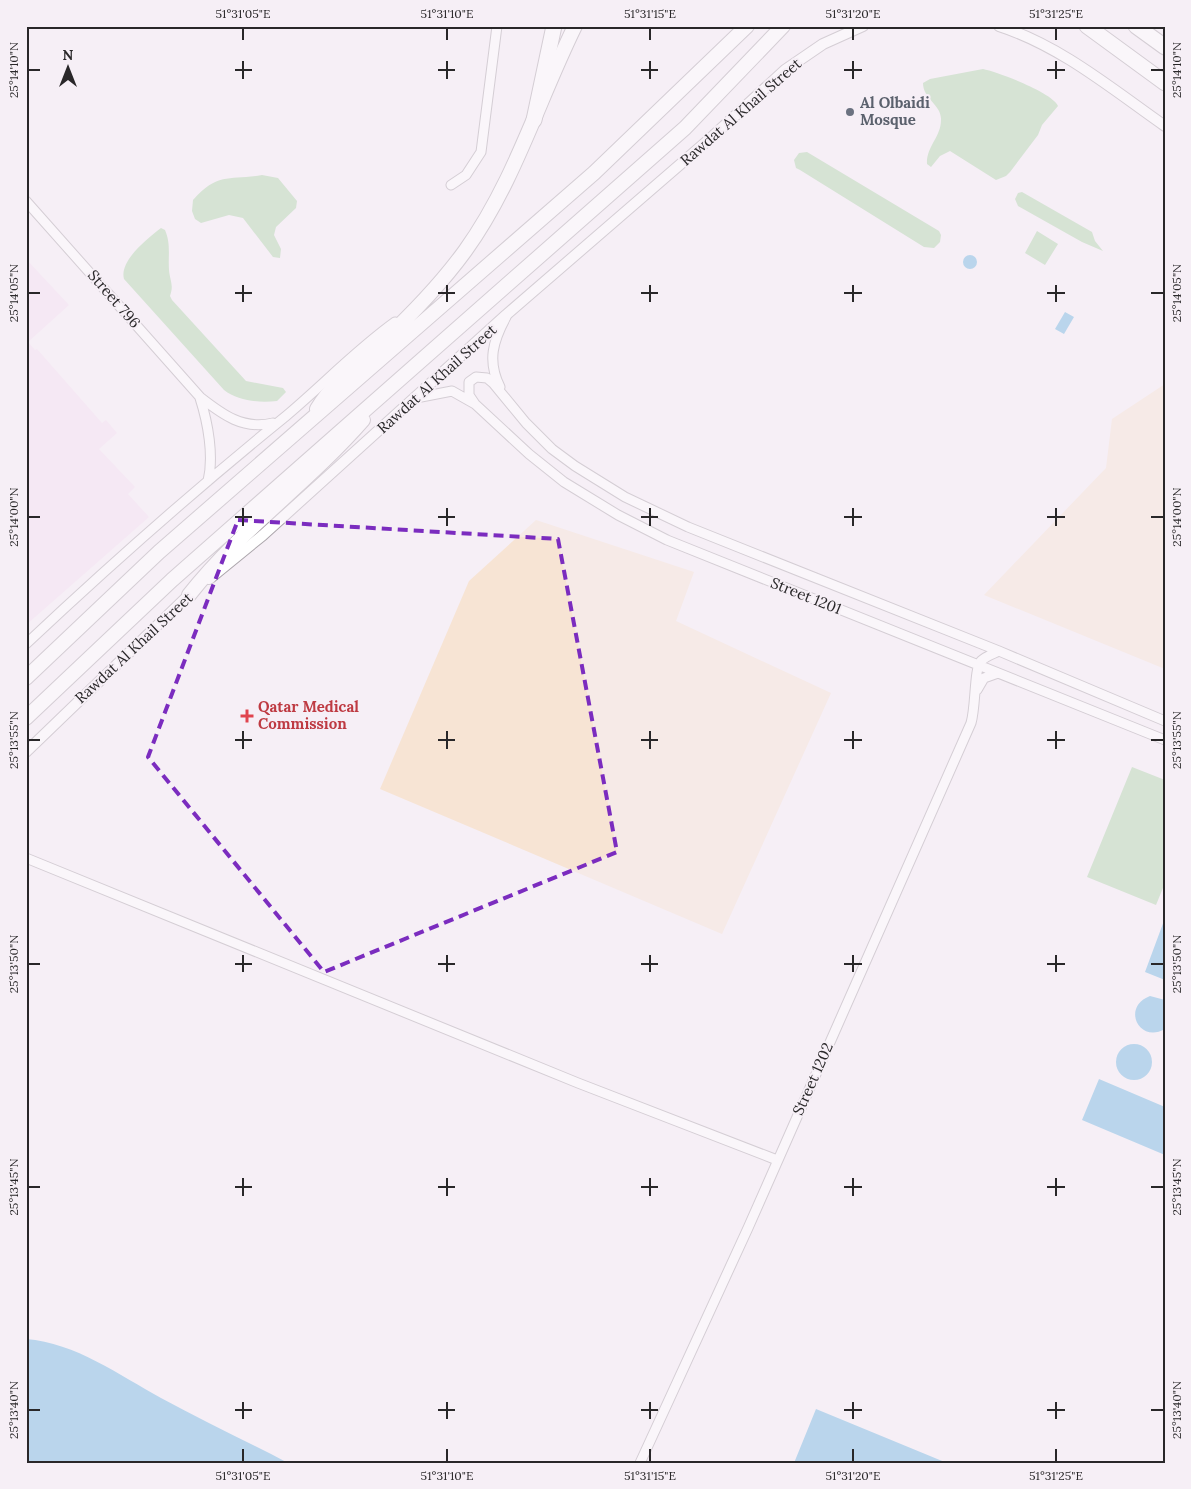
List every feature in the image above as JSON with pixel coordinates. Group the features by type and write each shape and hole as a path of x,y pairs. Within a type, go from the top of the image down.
{"highway":[{"path":"534,120 554,26"},
{"path":"307,425 331,390 412,310 464,252 481,227 514,165 575,26"},
{"path":"26,678 159,552 594,173 747,26"},
{"name":"Rawdat Al Khail Street","path":"26,718 172,580 685,128 783,26"},
{"path":"1087,26 1165,83"},
{"path":"1136,26 1165,47"},
{"path":"189,595 226,551 343,443 384,392"}],"street":[{"path":"452,185 466,175 481,152 497,26"},
{"name":"Rawdat Al Khail Street","path":"26,752 189,595 263,534 506,315 699,149 785,70 823,44 863,26"},
{"path":"999,26 1063,54 1165,126"},
{"name":"Street 796","path":"26,201 200,398 238,423 263,426 276,423"},
{"path":"26,644 208,481 360,350 412,310"},
{"name":"Street 1201","path":"503,394 495,377 492,354 496,334 506,315"},
{"name":"Street 1201","path":"475,404 469,395 468,387 472,379 476,377 487,378 503,394 526,423 552,449 575,466 625,497 688,528 999,652 1165,722"},
{"name":"Street 1201","path":"416,398 452,391 475,404 529,454 564,482 618,515 667,540 1165,740"},
{"name":"Street 796","path":"200,398 207,419 211,457 208,481"},
{"path":"977,665 982,659 999,652"},
{"name":"Street 1202","path":"640,1463 971,723 976,692 977,665"},
{"path":"976,692 984,678 998,672"},
{"path":"26,858 570,1079 777,1160"},
{"path":"26,867 44,866"}],"highlighted area":[{"path":"238,520 558,539 617,852 324,972 148,757"}],"shaded area":[{"path":"26,259 69,305 28,342 35,350 37,349 102,423 106,420 117,433 99,449 135,487 128,494 149,517 26,625"},
{"path":"1165,384 1165,669 984,595 1106,468 1112,419"},
{"path":"536,520 694,572 676,621 831,693 722,934 380,789 469,581"}],"green space":[{"path":"983,69 1036,89 1054,101 1058,106 1042,125 1038,135 1010,172 996,180 950,151 940,156 931,167 927,164 929,152 939,132 941,115 926,93 923,83 930,79"},
{"path":"807,152 939,231 941,235 940,242 934,248 924,247 796,168 794,160 799,153"},
{"path":"262,175 278,178 297,201 296,208 276,227 274,235 281,249 280,258 273,257 243,218 229,215 201,223 195,219 192,211 193,200 210,185 225,179"},
{"path":"1022,192 1092,232 1095,241 1103,251 1082,242 1018,206 1015,199 1018,193"},
{"path":"161,228 165,230 168,240 169,270 172,286 170,296 172,300 246,381 283,388 286,392 277,401 249,400 236,397 224,390 124,279 126,265 135,251"},
{"path":"1037,231 1058,244 1045,265 1025,253"},
{"path":"1132,767 1165,780 1165,883 1156,905 1087,877"}],"water":[{"path":"970,255 975,257 977,262 975,267 970,269 965,267 963,262 965,257"},
{"path":"1065,312 1074,317 1064,334 1055,329"},
{"path":"1165,918 1165,980 1145,972"},
{"path":"1150,996 1165,1000 1165,1029 1156,1032 1148,1032 1141,1028 1135,1015 1136,1008 1141,1001"},
{"path":"1134,1044 1141,1045 1147,1049 1151,1055 1151,1069 1147,1075 1141,1079 1134,1080 1127,1079 1121,1075 1117,1069 1116,1062 1117,1055 1121,1049 1127,1045"},
{"path":"1099,1079 1165,1107 1165,1155 1082,1120"},
{"path":"26,1339 44,1342 80,1353 177,1406 288,1463 26,1463"},
{"path":"816,1409 947,1463 794,1463"}],"place":[{"name":"Al Olbaidi Mosque","path":"850,112"},
{"name":"Qatar Medical Commission","path":"247,716"}]}
